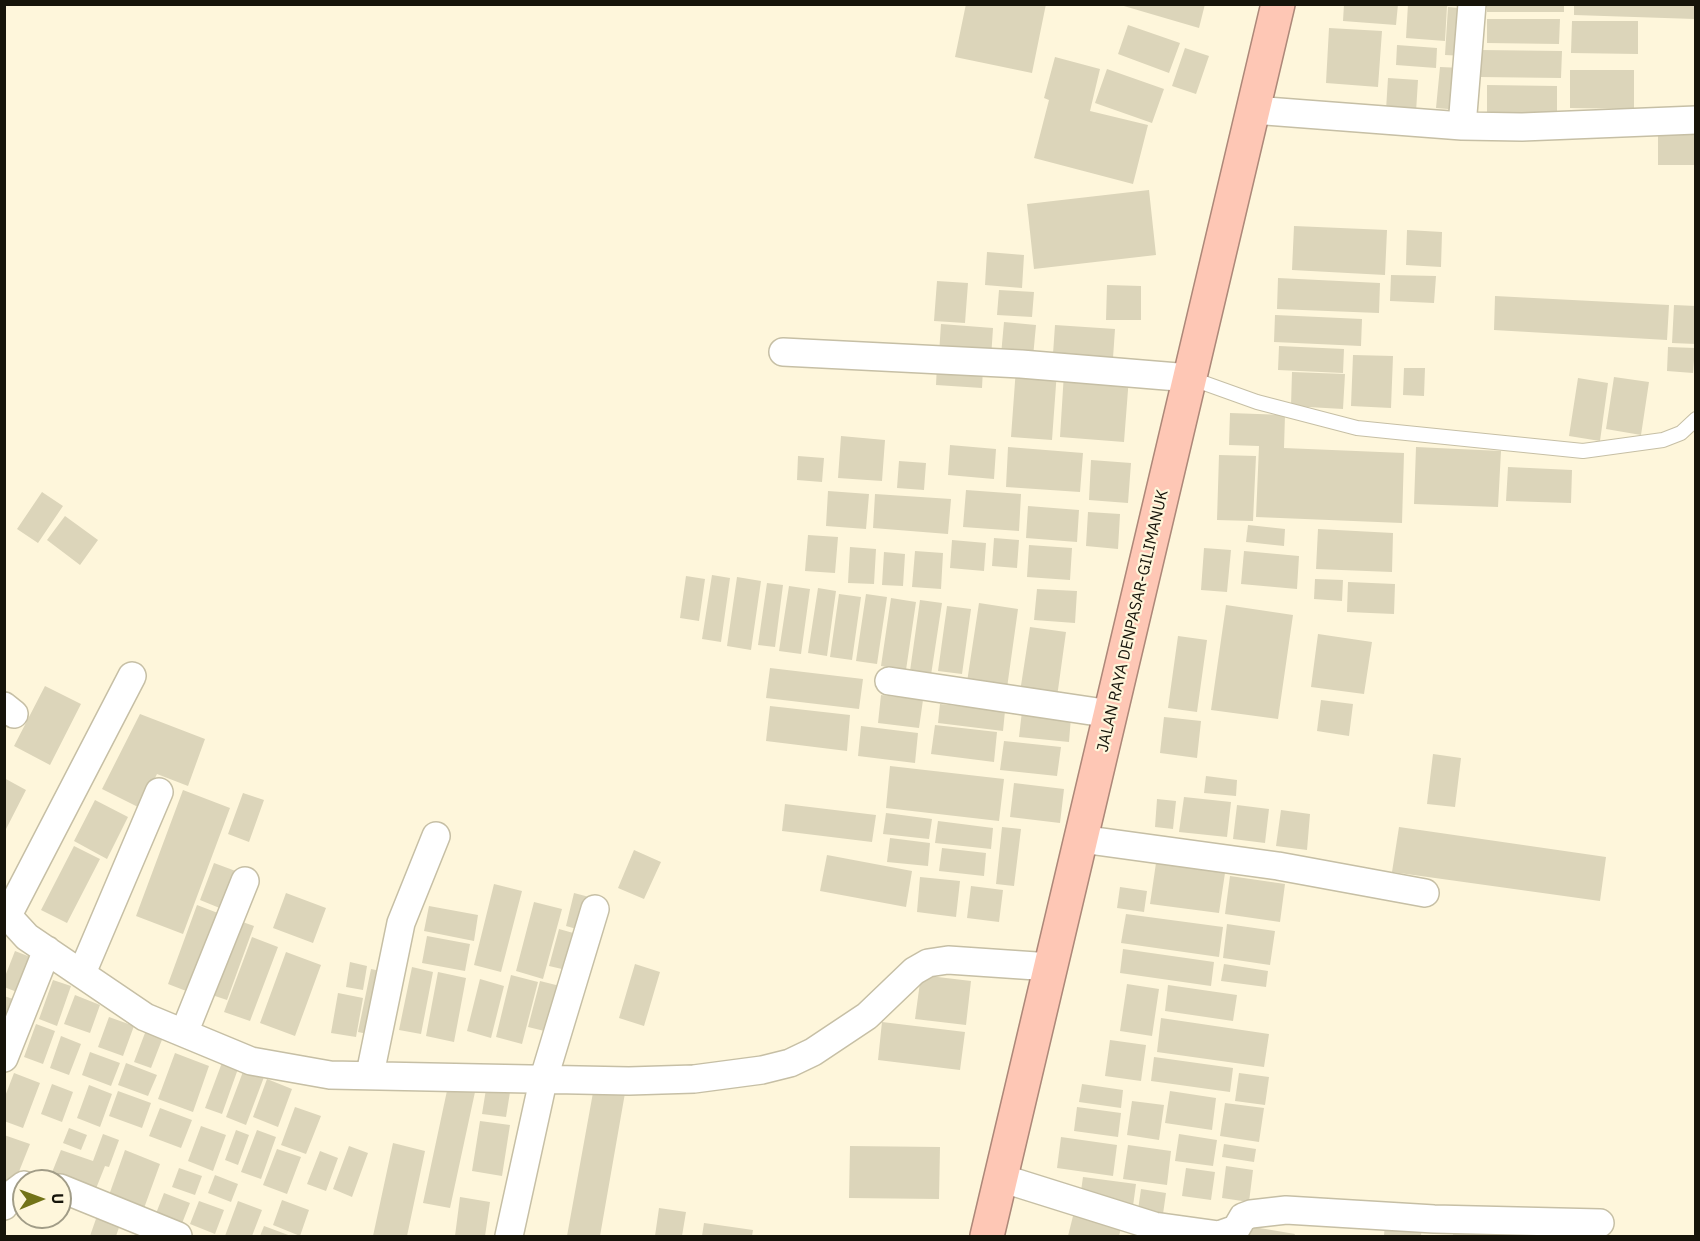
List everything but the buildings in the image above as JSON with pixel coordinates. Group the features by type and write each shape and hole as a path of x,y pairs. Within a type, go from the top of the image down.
{"highway":[{"name":"JALAN RAYA DENPASAR-GILIMANUK","path":"987,1236 1278,4"}],"street":[{"path":"1462,126 1472,4"},
{"path":"1253,110 1462,126 1522,127 1695,120"},
{"path":"783,352 1021,364 1190,378"},
{"path":"132,676 6,914 27,937 145,1017 242,1058 330,1075 370,1074 543,1081 694,1079 762,1070 790,1063 813,1052 867,1016 914,971 928,963 948,960 1051,968"},
{"path":"890,681 1111,714"},
{"path":"82,973 159,792"},
{"path":"370,1074 401,923 436,836"},
{"path":"1081,839 1278,866 1425,893"},
{"path":"184,1033 245,881"},
{"path":"509,1236 543,1081 595,909"},
{"path":"4,1058 47,950"},
{"path":"1001,1178 1154,1226 1219,1234 1236,1229 1243,1217 1251,1214 1286,1210 1434,1219 1600,1222"},
{"path":"72,1193 178,1236"}],"lane":[{"path":"1190,378 1257,402 1357,428 1458,441 1583,451 1663,440 1681,433 1695,419"}]}
